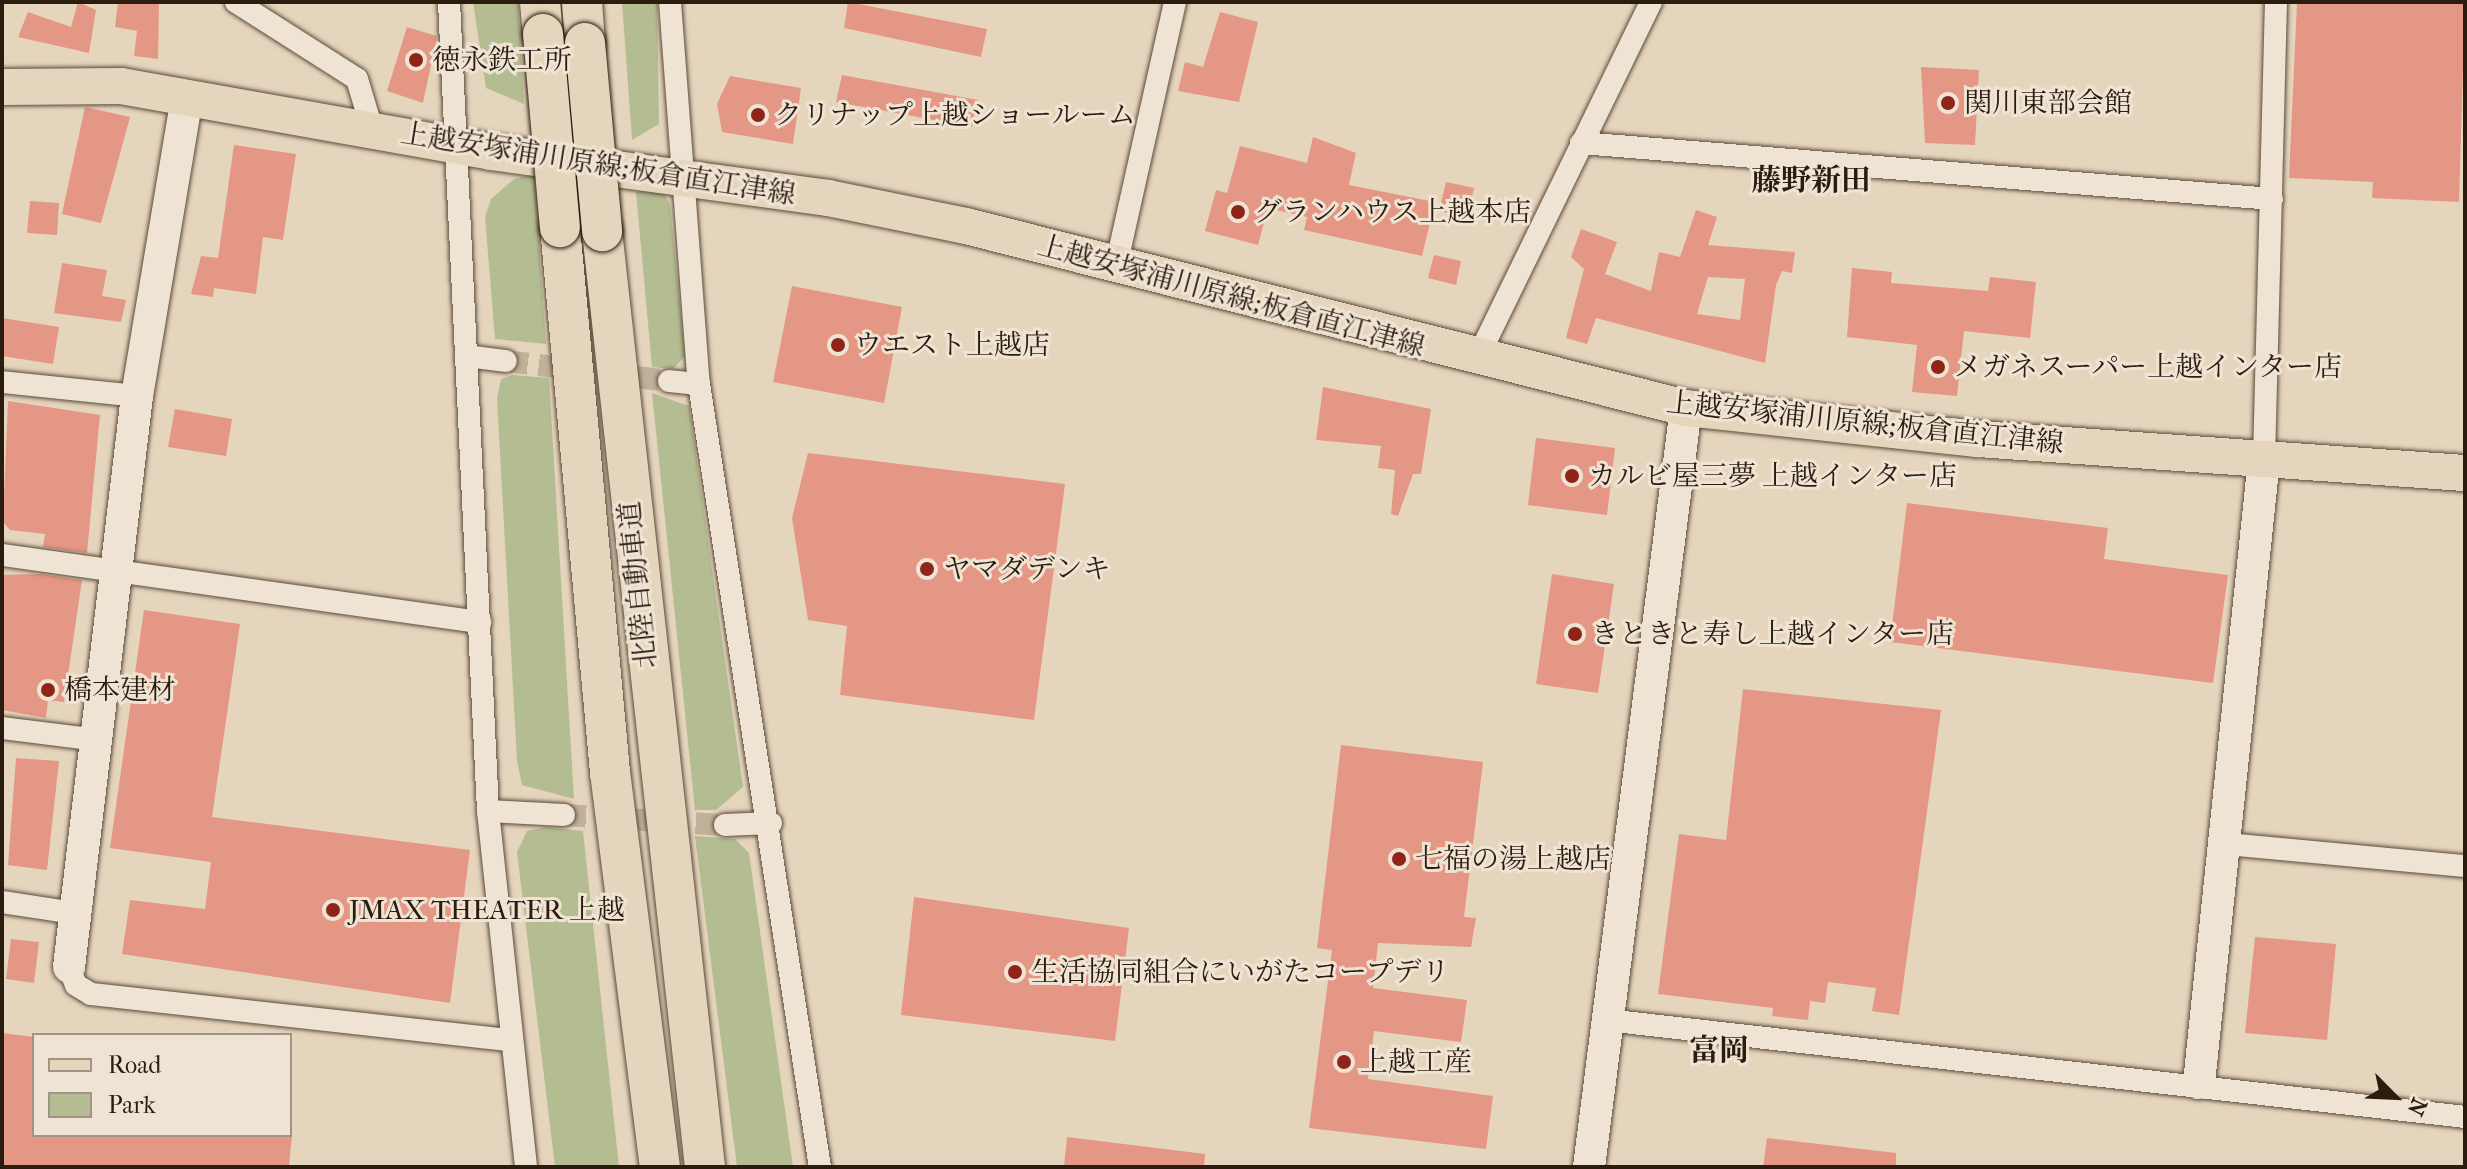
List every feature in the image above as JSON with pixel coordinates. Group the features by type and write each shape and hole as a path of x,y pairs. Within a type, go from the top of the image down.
{"highway":[{"name":"北陸自動車道","path":"582,2 602,231 705,1167"},
{"name":"北陸自動車道","path":"542,18 610,772 660,1167"},
{"path":"610,772 637,1167"}],"main road":[{"name":"上越安塚浦川原線;板倉直江津線","path":"2,87 85,83 187,97 458,146 679,177 951,223 1477,359 1686,408 2264,459 2465,473"}],"street":[{"path":"236,2 357,79 372,129"},
{"path":"449,2 488,811 508,1040 526,1167"},
{"path":"670,2 679,177 699,384 771,823 820,1167"},
{"path":"1116,266 1175,2"},
{"path":"1477,359 1651,2"},
{"path":"2199,1083 2227,844 2264,459 2276,2"},
{"path":"187,97 137,396 99,740 69,967 76,985 91,994 508,1040"},
{"path":"1581,143 2272,199"},
{"path":"466,356 506,361"},
{"path":"669,381 699,384"},
{"path":"2,382 137,396"},
{"path":"1589,1167 1686,408"},
{"path":"2,555 480,622"},
{"path":"2,728 99,740"},
{"path":"488,811 564,815"},
{"path":"725,825 771,823"},
{"path":"2227,844 2465,866"},
{"path":"2,902 75,913"},
{"path":"1606,1020 2199,1083 2465,1117"}],"green space":[{"path":"473,2 518,2 524,104 486,88"},
{"path":"622,2 657,2 659,124 632,140"},
{"path":"534,174 546,344 495,339 485,217 491,199 514,179"},
{"path":"636,192 663,192 670,204 685,356 673,369 652,367"},
{"path":"513,375 549,378 574,799 522,785 517,761 497,399 501,379"},
{"path":"652,393 689,406 743,787 716,810 695,810"},
{"path":"546,827 583,831 619,1167 555,1167 517,852 527,831"},
{"path":"695,836 735,839 749,853 793,1167 737,1167"}],"building":[{"path":"78,2 96,10 89,53 18,37 28,12 71,27"},
{"path":"118,2 159,2 158,59 134,56 137,31 115,27"},
{"path":"848,2 987,29 981,57 844,28"},
{"path":"2297,2 2465,2 2459,202 2372,198 2373,182 2289,178"},
{"path":"1220,12 1258,22 1239,102 1178,91 1185,62 1203,67"},
{"name":"徳永鉄工所","path":"407,27 437,36 423,103 387,91"},
{"name":"関川東部会館","path":"1921,67 1979,70 1975,145 1925,143"},
{"path":"842,75 978,100 972,127 836,102"},
{"name":"クリナップ上越ショールーム","path":"730,76 801,88 793,144 722,132 717,104"},
{"path":"85,107 130,117 101,223 62,214"},
{"path":"1313,137 1356,153 1349,185 1435,202 1422,256 1304,230 1307,217 1268,208 1258,245 1205,231 1216,190 1227,193 1240,146 1307,163"},
{"path":"234,145 296,154 283,240 263,237 256,294 214,288 213,297 191,294 201,256 218,258"},
{"path":"1446,182 1474,188 1467,217 1439,211"},
{"path":"30,201 59,203 57,235 27,233"},
{"path":"1696,210 1717,217 1708,245 1795,252 1792,273 1782,271 1776,285 1765,363 1596,318 1587,344 1566,338 1584,269 1571,257 1581,229 1617,242 1605,274 1651,291 1659,252 1680,257","holes":["1708,277 1745,279 1740,320 1697,314"]},
{"path":"1434,255 1461,261 1456,285 1428,278"},
{"path":"62,263 107,270 102,296 126,300 121,322 54,313"},
{"path":"1852,268 1892,272 1891,283 1988,291 1990,277 2036,282 2030,338 1964,331 1957,396 1912,392 1917,345 1847,337"},
{"name":"ウエスト上越店","path":"792,286 902,307 884,403 773,382"},
{"path":"2,318 59,327 53,364 2,356"},
{"path":"1323,387 1431,409 1421,474 1413,474 1398,516 1391,514 1395,470 1378,468 1381,446 1316,440"},
{"path":"8,401 100,415 87,553 43,547 45,534 10,530 3,522"},
{"path":"175,409 232,419 226,456 168,447"},
{"name":"カルビ屋三夢 上越インター店","path":"1536,438 1615,448 1607,515 1528,505"},
{"name":"ヤマダデンキ","path":"808,453 1065,484 1034,720 840,695 847,626 808,620 792,518"},
{"path":"1907,503 2108,528 2104,559 2228,575 2213,683 1890,642"},
{"path":"40,574 82,580 64,702 48,700 46,718 2,710 2,575"},
{"name":"きときと寿し上越インター店","path":"1552,574 1614,584 1598,693 1536,684"},
{"path":"144,610 240,624 212,817 470,850 450,1003 122,954 130,900 205,909 211,862 110,848"},
{"path":"1743,689 1941,710 1899,1015 1872,1011 1876,988 1828,982 1825,1003 1810,1001 1808,1020 1772,1016 1773,1008 1658,994 1679,834 1726,840"},
{"path":"1341,745 1483,762 1464,917 1476,918 1471,947 1378,943 1373,988 1467,1000 1461,1042 1374,1031 1368,1079 1493,1096 1486,1149 1309,1128 1332,950 1317,948"},
{"path":"16,758 59,761 47,870 8,865"},
{"name":"生活協同組合にいがたコープデリ","path":"914,897 1129,928 1115,1041 901,1015"},
{"path":"2255,937 2336,944 2327,1040 2245,1033"},
{"path":"11,939 39,942 34,983 6,979"},
{"path":"2,1033 32,1037 32,1137 292,1137 289,1167 2,1167"},
{"path":"1067,1137 1205,1154 1204,1167 1064,1167"},
{"path":"1767,1138 1896,1153 1896,1167 1763,1167"}],"tunnel":[{"path":"506,361 669,381"},
{"path":"564,815 725,825"}],"place":[{"name":"徳永鉄工所","path":"416,60"},
{"name":"関川東部会館","path":"1948,103"},
{"name":"クリナップ上越ショールーム","path":"758,115"},
{"name":"グランハウス上越本店","path":"1238,212"},
{"name":"ウエスト上越店","path":"838,345"},
{"name":"メガネスーパー上越インター店","path":"1938,367"},
{"name":"カルビ屋三夢 上越インター店","path":"1572,476"},
{"name":"ヤマダデンキ","path":"927,569"},
{"name":"きときと寿し上越インター店","path":"1575,634"},
{"name":"橋本建材","path":"48,690"},
{"name":"七福の湯上越店","path":"1399,859"},
{"name":"JMAX THEATER 上越","path":"333,910"},
{"name":"生活協同組合にいがたコープデリ","path":"1015,972"},
{"name":"上越工産","path":"1344,1062"}],"district":[{"name":"藤野新田","path":"1811,181"},
{"name":"富岡","path":"1719,1051"}]}
